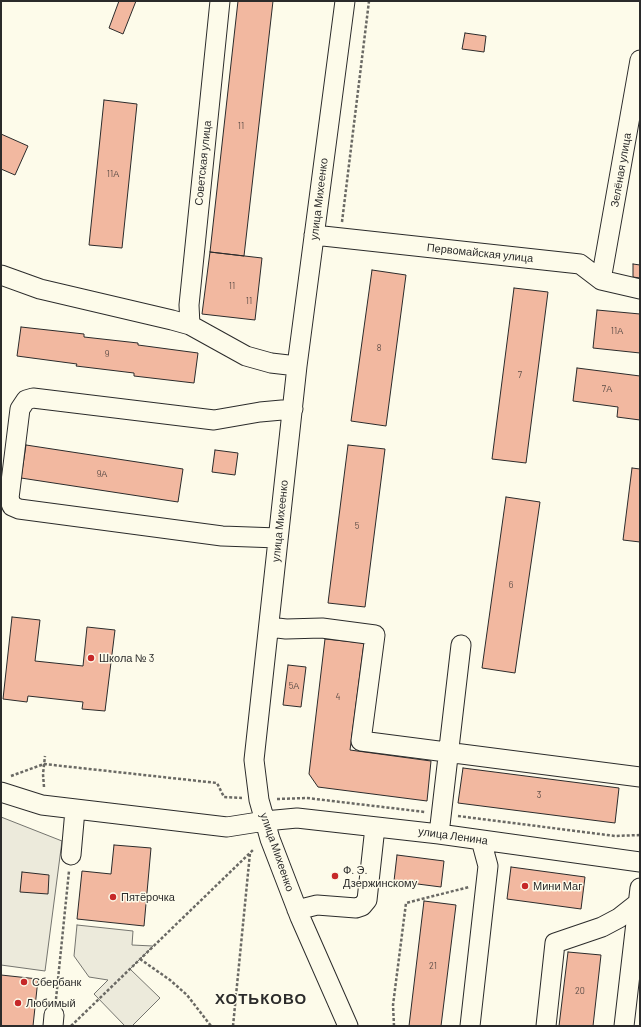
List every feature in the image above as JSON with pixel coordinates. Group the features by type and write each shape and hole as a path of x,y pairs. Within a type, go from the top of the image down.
{"street":[{"name":"Советская улица","path":"190,325 189,305 220,1"},
{"name":"улица Михеенко","path":"345,1 297,366 254,760 259,800 267,830 297,910 348,1026"},
{"name":"Зелёная улица","path":"602,280 640,60"},
{"name":"Первомайская улица","path":"314,235 580,264 602,280 640,289"},
{"path":"1,275 40,289 190,325 246,356 271,363 297,366"},
{"path":"278,538 222,536 18,509 12,506 9,498 20,409 26,400 33,398 214,420 260,412 293,409"},
{"path":"269,626 286,629 322,628 375,635 361,741 640,777"},
{"path":"439,834 461,645"},
{"name":"улица Ленина","path":"5,784 42,806 267,830 297,818 439,834 640,862"},
{"path":"71,855 75,810"},
{"path":"297,910 317,905 356,908 362,906 367,900 375,827"},
{"path":"470,1026 488,866 481,840"},
{"path":"546,1026 555,943 602,927 619,918 639,896"},
{"path":"624,1026 639,896"}],"path":[{"path":"340,238 369,1"},
{"path":"42,806 45,756"},
{"path":"5,784 44,764 217,783 224,796 259,800"},
{"path":"71,1026 250,852 267,830"},
{"path":"233,1026 250,852"},
{"path":"54,1020 71,855"},
{"path":"394,1026 393,1005 406,903 486,883"},
{"path":"140,959 170,980 187,995 211,1026"}],"shaded area":[{"path":"1,817 62,841 45,971 1,965"},
{"path":"77,925 133,931 132,945 153,946 130,969 160,998 132,1026 125,1026 94,994 108,980 89,977 74,956"}],"building":[{"path":"119,1 136,1 123,34 109,28"},
{"path":"238,1 273,1 244,256 210,252"},
{"path":"465,33 486,36 484,52 462,49"},
{"path":"104,100 137,104 122,248 89,245"},
{"path":"1,134 28,146 15,175 1,169"},
{"path":"210,252 262,258 255,320 202,314"},
{"path":"633,264 640,265 640,278 633,277"},
{"path":"372,270 406,275 386,426 351,421"},
{"path":"514,288 548,292 526,463 492,459"},
{"path":"597,310 640,314 640,353 593,348"},
{"path":"21,327 84,334 84,337 138,343 138,345 198,353 194,383 134,376 134,373 76,366 77,364 17,356"},
{"path":"577,368 640,376 640,420 617,417 618,407 573,401"},
{"path":"26,445 183,469 178,502 21,478"},
{"path":"348,445 385,449 365,607 328,603"},
{"path":"215,450 238,453 235,475 212,472"},
{"path":"632,468 640,469 640,542 623,540"},
{"path":"506,497 540,502 515,673 482,668"},
{"path":"12,617 40,620 35,661 83,666 87,627 115,630 105,711 82,709 83,702 28,696 27,702 3,699"},
{"path":"325,639 364,643 350,750 431,761 427,801 318,787 309,774"},
{"path":"288,665 306,667 301,707 283,705"},
{"path":"463,768 619,788 615,823 458,803"},
{"name":"Пятёрочка","path":"114,845 151,848 144,926 77,919 82,871 111,874"},
{"path":"397,855 444,861 441,887 394,881"},
{"path":"511,867 585,877 581,909 507,899"},
{"path":"22,872 49,875 48,894 20,892"},
{"path":"424,901 456,905 441,1026 409,1026"},
{"path":"568,952 601,955 593,1026 559,1026"},
{"name":"Любимый","path":"1,975 38,979 33,1026 1,1026"}],"place":[{"name":"Школа № 3","path":"91,658"},
{"name":"Ф. Э. Дзержинскому","path":"335,876"},
{"name":"Мини Маг","path":"525,886"},
{"name":"Пятёрочка","path":"113,897"},
{"name":"Сбербанк","path":"24,982"},
{"name":"Любимый","path":"18,1003"}],"district":[{"name":"ХОТЬКОВО","path":"261,999"}]}
